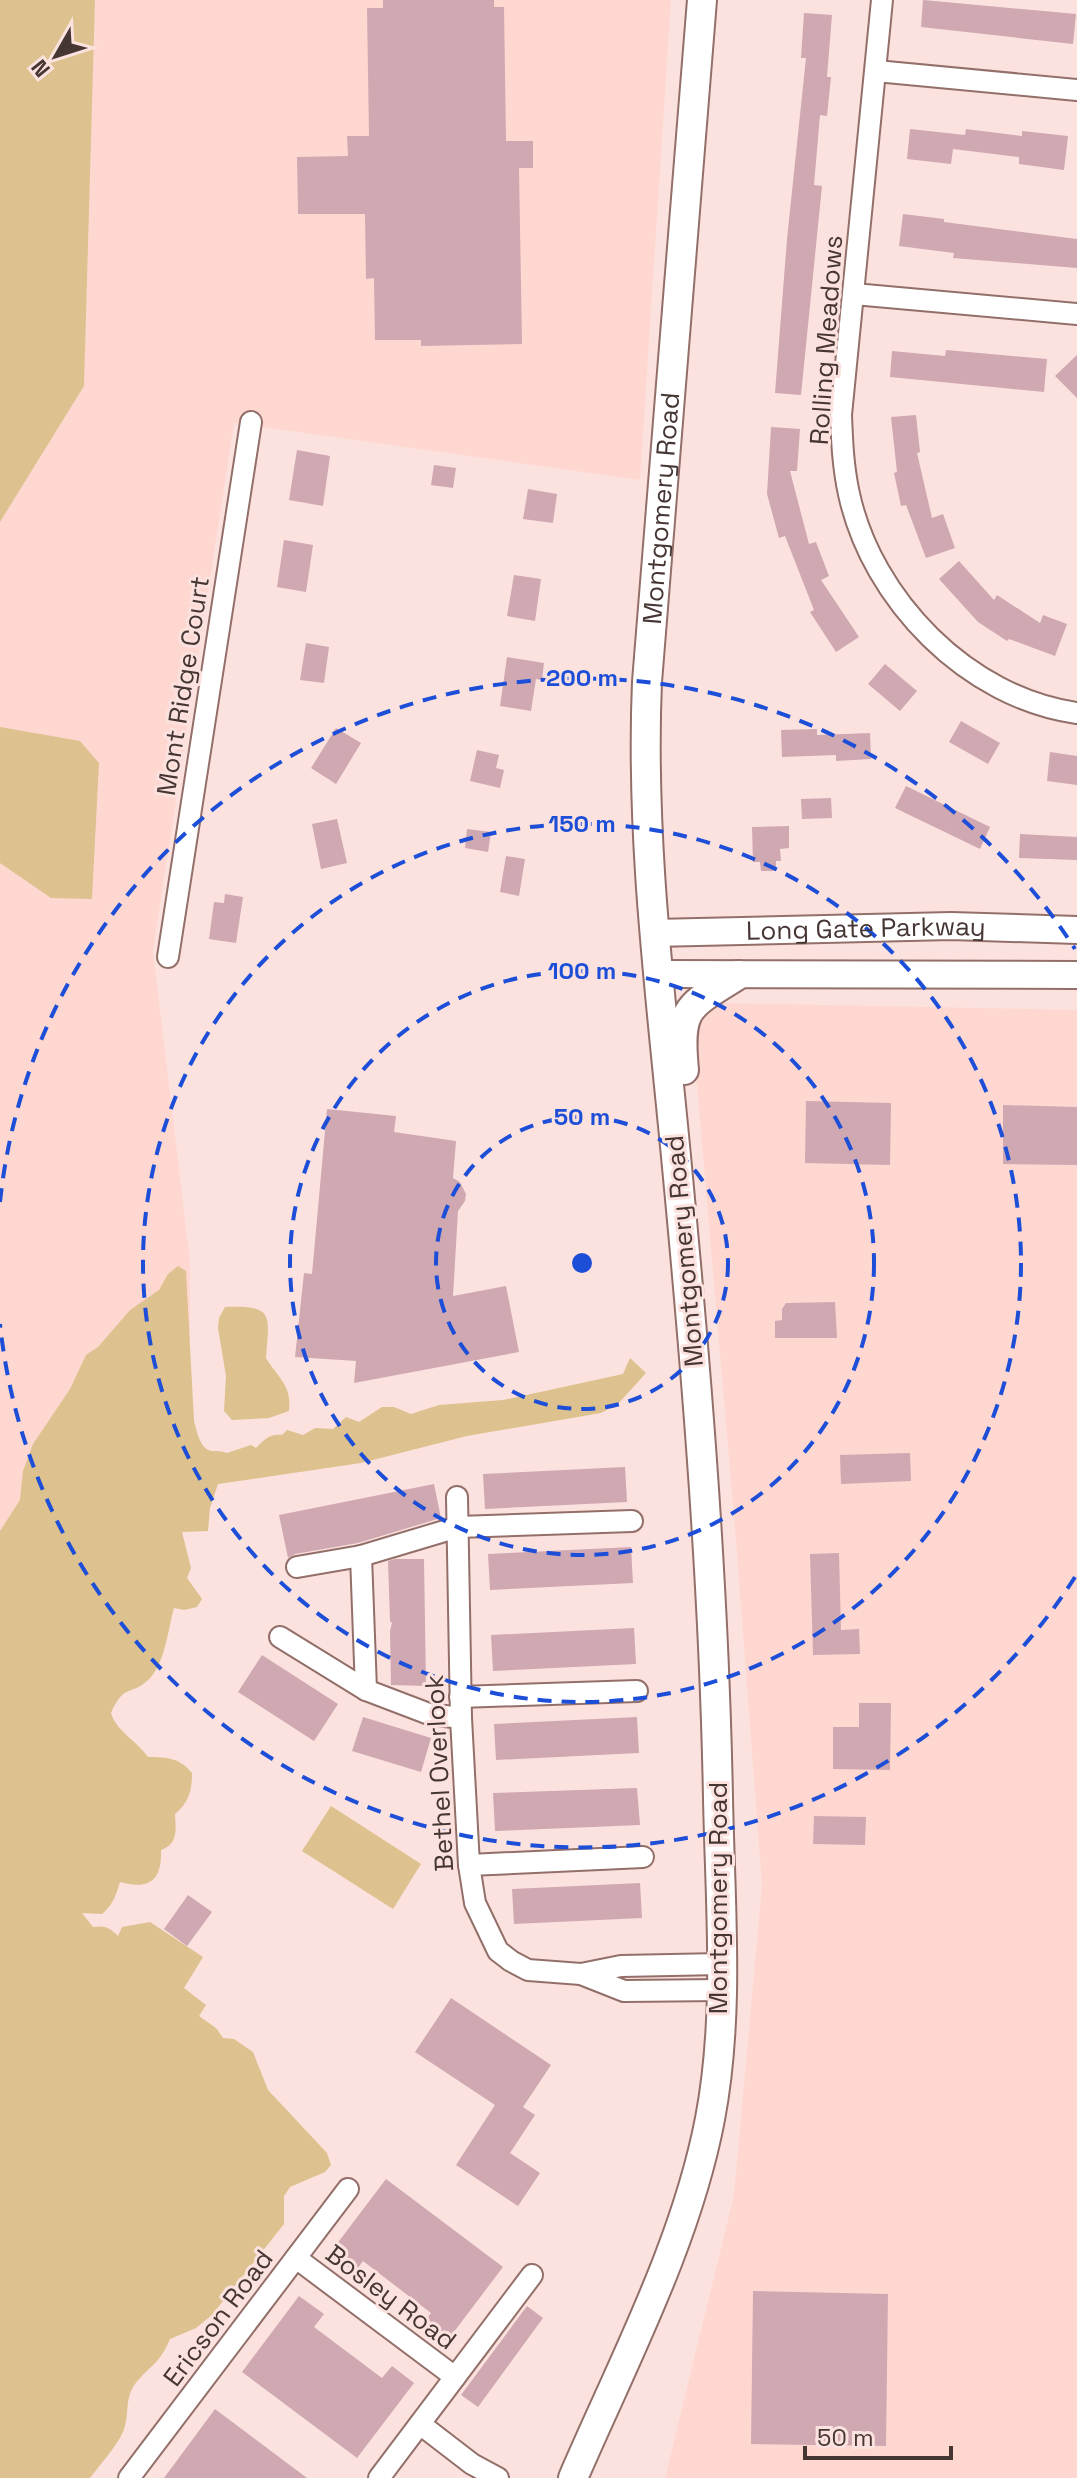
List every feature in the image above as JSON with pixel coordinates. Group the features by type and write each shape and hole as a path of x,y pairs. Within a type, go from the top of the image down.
{"main road":[{"name":"Montgomery Road","path":"573,2478 659,2279 684,2213 709,2121 715,2084 721,1977 717,1737 709,1583 686,1266 654,933 644,755 646,697 702,0"},
{"path":"686,1266 703,1253 683,1050 685,1016 694,1003 738,975"}],"street":[{"name":"Rolling Meadows","path":"882,0 841,415 842,458 849,496 878,568 896,598 925,633 990,683 1035,704 1077,713"},
{"path":"876,71 1077,90"},
{"path":"854,294 1077,314"},
{"name":"Mont Ridge Court","path":"168,957 251,422"},
{"name":"Long Gate Parkway","path":"654,933 951,926 1077,930"},
{"name":"Long Gate Parkway","path":"659,974 1077,975"},
{"name":"Bethel Overlook","path":"457,1497 460,1697 469,1865 475,1903 498,1951 528,1970 581,1974 624,1991 721,1977"},
{"path":"297,1567 361,1556 458,1527 632,1521"},
{"path":"361,1556 366,1690"},
{"path":"280,1637 366,1690 429,1714 461,1718"},
{"path":"460,1697 637,1691"},
{"path":"469,1865 643,1857"},
{"name":"Ericson Road","path":"129,2478 348,2189"},
{"name":"Bosley Road","path":"296,2258 455,2377"},
{"path":"379,2478 532,2275"},
{"path":"420,2424 472,2464 498,2478"}],"shaded area":[{"path":"0,0 95,0 84,386 0,522"},
{"path":"95,0 671,0 640,480 234,423 153,951 190,1262 190,1517 0,1633 0,522 84,386"},
{"path":"0,727 80,741 99,763 92,899 51,898 0,863"},
{"path":"720,1003 1077,1010 1077,2478 665,2478 734,2195 762,1885 692,1027"},
{"path":"178,1266 186,1271 194,1421 202,1444 212,1451 227,1453 251,1445 256,1448 261,1442 274,1435 282,1435 287,1430 303,1435 315,1428 333,1429 346,1417 359,1422 382,1407 394,1407 411,1414 439,1405 503,1400 623,1374 630,1358 646,1373 618,1404 601,1413 467,1436 361,1463 218,1484 210,1508 208,1531 182,1532 191,1568 187,1578 202,1599 197,1607 184,1610 174,1608 162,1656 154,1673 142,1685 120,1697 111,1713 118,1726 148,1757 173,1759 183,1764 192,1773 190,1791 184,1805 175,1814 175,1836 161,1850 159,1869 152,1881 139,1885 120,1882 111,1903 102,1914 82,1913 93,1927 107,1928 118,1936 122,1927 150,1922 203,1957 184,1988 206,2005 199,2016 216,2028 223,2038 234,2039 253,2052 268,2090 327,2153 331,2165 325,2172 290,2187 284,2196 284,2224 212,2315 196,2328 170,2339 158,2360 135,2384 129,2396 123,2432 90,2478 0,2478 0,1531 20,1500 23,1471 33,1444 70,1389 86,1355 98,1347 130,1310 159,1290 168,1274"},
{"path":"225,1307 253,1308 265,1316 268,1322 266,1358 286,1388 289,1411 269,1418 232,1420 224,1411 226,1376 218,1328"},
{"path":"331,1806 421,1864 393,1909 302,1851"}],"building":[{"path":"383,0 494,0 494,7 504,7 506,141 533,141 533,168 519,168 522,344 421,346 421,340 375,340 374,278 366,279 365,214 298,214 297,157 348,156 347,136 369,136 367,8 383,8"},
{"path":"923,0 1076,14 1073,44 921,27"},
{"path":"804,13 832,15 827,116 820,115 814,185 822,186 801,395 775,393 806,58 801,58"},
{"path":"910,129 965,135 966,129 1022,136 1022,131 1068,136 1064,170 1019,164 1019,157 953,149 951,164 907,159"},
{"path":"903,214 1077,239 1077,268 953,258 954,253 899,246"},
{"path":"946,350 1047,359 1044,392 890,377 892,351 945,356"},
{"path":"1077,355 1077,398 1055,376"},
{"path":"916,415 920,452 917,453 932,518 943,514 955,548 926,558 906,505 901,506 894,473 897,472 891,417"},
{"path":"771,427 800,429 797,471 790,471 809,544 816,542 829,576 821,580 859,637 836,652 810,612 814,610 785,536 779,538 767,494"},
{"path":"297,450 330,456 323,506 289,500"},
{"path":"434,465 456,468 453,488 431,485"},
{"path":"528,489 557,494 553,523 523,519"},
{"path":"284,540 313,545 306,592 277,587"},
{"path":"959,561 994,600 997,595 1040,623 1043,615 1067,624 1055,656 1009,639 1007,641 978,622 939,579"},
{"path":"514,575 541,579 535,621 507,616"},
{"path":"306,643 329,647 324,683 300,680"},
{"path":"507,657 544,663 542,680 536,679 531,711 500,706"},
{"path":"885,664 917,691 900,711 868,684"},
{"path":"961,721 1000,743 988,764 949,742"},
{"path":"336,728 361,743 336,784 311,768"},
{"path":"817,729 817,735 870,733 871,759 836,761 836,755 782,757 781,730"},
{"path":"477,750 499,755 496,768 504,770 500,788 470,781"},
{"path":"1050,752 1077,756 1077,785 1047,781"},
{"path":"906,786 990,827 980,849 895,808"},
{"path":"831,798 832,818 802,819 801,799"},
{"path":"337,819 347,863 321,869 312,824"},
{"path":"789,826 789,848 780,849 781,861 776,861 776,871 761,871 760,862 753,862 752,827"},
{"path":"467,829 491,832 488,852 465,848"},
{"path":"1020,834 1077,837 1077,860 1019,858"},
{"path":"506,856 525,859 519,896 500,892"},
{"path":"225,894 243,897 236,943 209,939 214,902 224,903"},
{"path":"806,1101 891,1103 890,1165 805,1163"},
{"path":"1003,1105 1077,1107 1077,1165 1003,1164"},
{"path":"327,1109 396,1116 394,1132 456,1141 453,1178 460,1182 466,1194 458,1211 453,1296 506,1286 519,1352 354,1383 356,1361 295,1357 304,1273 312,1274"},
{"path":"835,1302 837,1338 775,1338 775,1321 782,1320 782,1309 786,1303"},
{"path":"910,1453 911,1481 841,1484 840,1455"},
{"path":"625,1467 627,1502 485,1509 483,1474"},
{"path":"434,1484 441,1518 358,1543 295,1554 288,1558 279,1515"},
{"path":"631,1547 633,1583 490,1590 488,1554"},
{"path":"839,1553 841,1630 859,1629 860,1654 813,1655 810,1554"},
{"path":"424,1559 426,1686 391,1685 392,1623 388,1561"},
{"path":"634,1628 636,1664 493,1671 491,1635"},
{"path":"262,1655 338,1704 314,1741 238,1692"},
{"path":"859,1703 891,1703 890,1770 833,1769 833,1727 859,1727"},
{"path":"363,1717 431,1738 421,1772 352,1751"},
{"path":"637,1717 639,1753 496,1760 494,1724"},
{"path":"637,1788 640,1825 495,1831 493,1793"},
{"path":"814,1816 866,1817 865,1845 813,1844"},
{"path":"640,1883 642,1918 514,1924 512,1889"},
{"path":"188,1895 212,1912 187,1946 164,1929"},
{"path":"451,1998 551,2065 523,2107 535,2115 510,2153 540,2173 518,2206 456,2165 495,2105 415,2052"},
{"path":"386,2179 503,2267 447,2341 423,2323 431,2313 363,2261 355,2272 330,2253"},
{"path":"753,2291 888,2294 886,2446 751,2444"},
{"path":"299,2296 324,2314 314,2327 382,2378 392,2366 414,2383 357,2458 242,2372"},
{"path":"527,2306 543,2318 478,2407 461,2395"},
{"path":"215,2409 307,2478 164,2478"}]}
